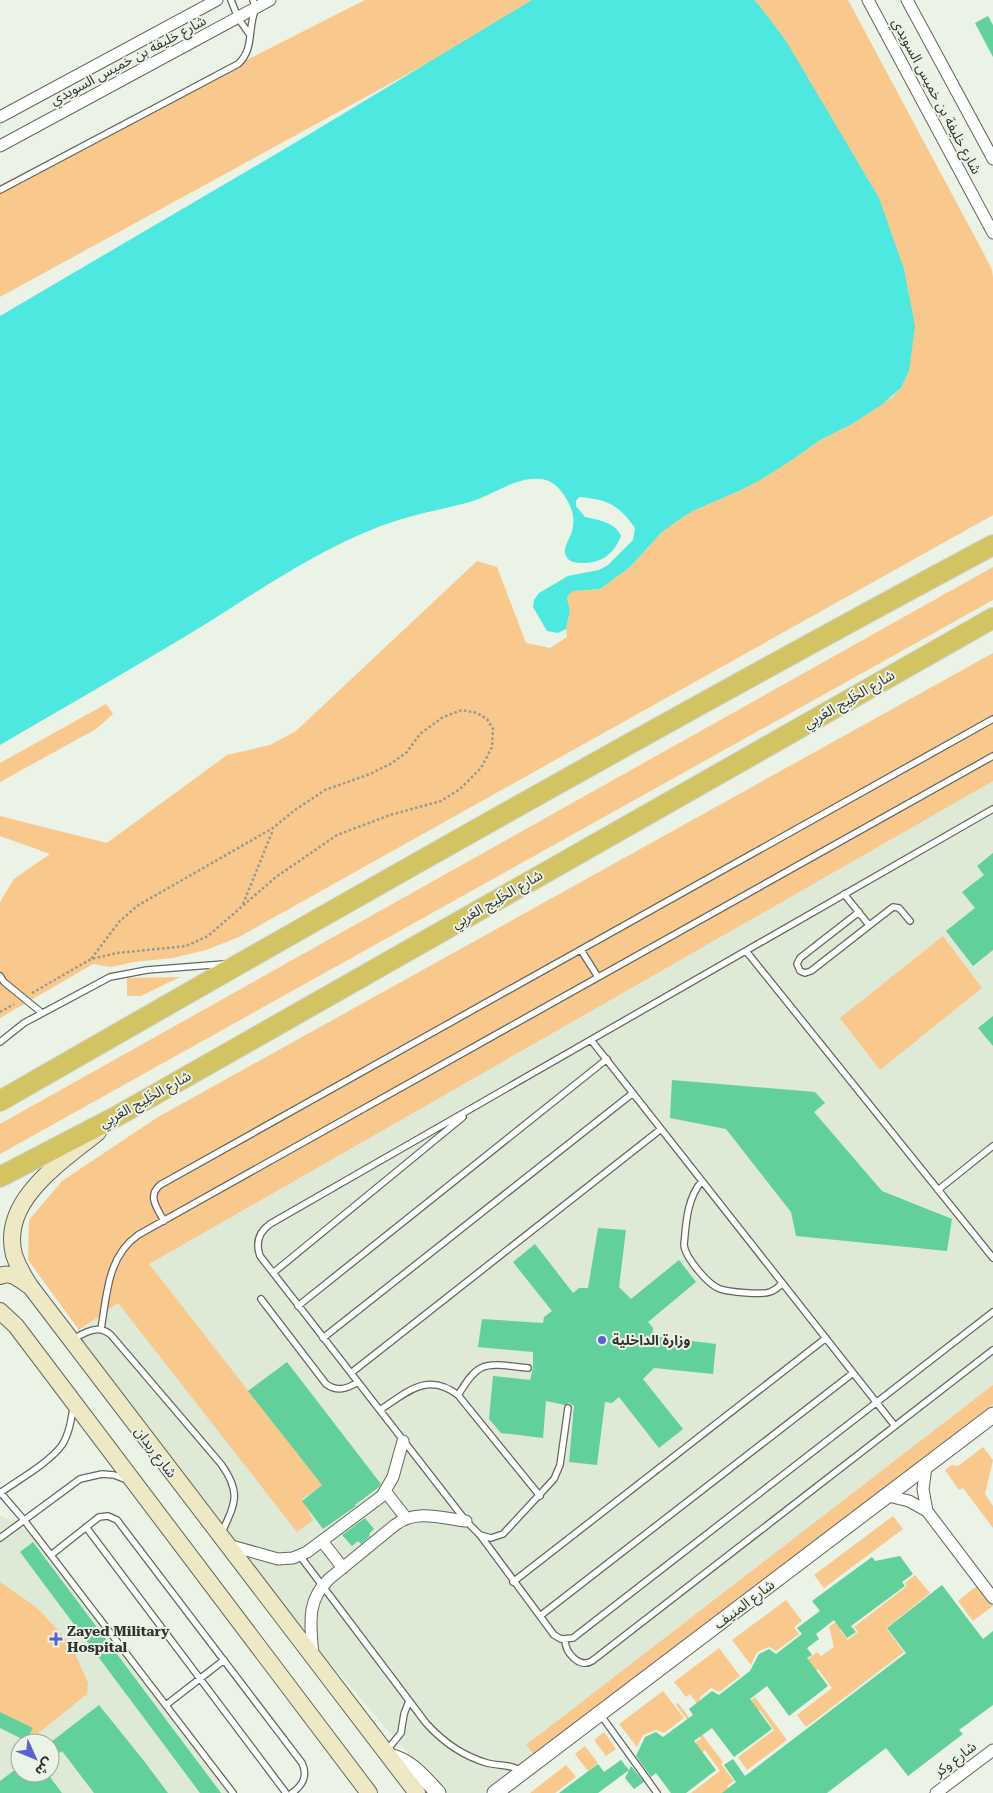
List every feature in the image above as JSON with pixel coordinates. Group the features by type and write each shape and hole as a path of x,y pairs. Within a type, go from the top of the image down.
{"highway":[{"path":"850,622 993,530"},
{"path":"0,1101 241,963 850,622 993,545"},
{"name":"شارع الخَلِيج العَربِي","path":"0,1177 119,1114 993,618"},
{"path":"948,643 993,633"}],"main road":[{"name":"شارع ربدان","path":"119,1114 37,1183 17,1210 12,1233 14,1256 30,1286 417,1793"},
{"path":"0,1276 12,1275 30,1286"},
{"path":"0,1305 369,1793"},
{"path":"0,1311 16,1326"},
{"path":"342,1758 355,1793"}],"street":[{"name":"شارع خليفة بن خميس السويدي","path":"0,117 217,0"},
{"name":"شارع خليفة بن خميس السويدي","path":"0,146 238,18 254,4 270,0"},
{"name":"شارع خليفة بن خميس السويدي","path":"868,0 993,233"},
{"name":"شارع خليفة بن خميس السويدي","path":"907,0 991,153"},
{"name":"شارع المنيف","path":"495,1793 993,1415"},
{"path":"223,1540 271,1558 285,1559 300,1556 377,1500 386,1491 393,1477 403,1440"},
{"path":"926,1467 923,1489 927,1511"},
{"path":"386,1491 406,1518"},
{"path":"888,1496 909,1501 927,1511 993,1598"},
{"path":"313,1658 311,1611 316,1594 322,1586 406,1518 424,1515 466,1521"},
{"path":"322,1541 343,1568"},
{"name":"شارع وكر","path":"936,1793 993,1750"},
{"path":"387,1754 412,1766 438,1793"}],"lane":[{"path":"231,0 238,18 250,35"},
{"path":"0,190 238,64 246,55 250,42 254,4"},
{"path":"164,1220 153,1198 160,1185 993,719"},
{"path":"101,1329 112,1270 118,1255 127,1243 164,1220 993,756"},
{"path":"993,809 264,1228 257,1241 257,1249 260,1256 298,1306 466,1521 480,1535 554,1635 566,1640 573,1638 993,1312"},
{"path":"844,894 869,925"},
{"path":"859,912 800,958 797,964 800,971 805,973 811,971 893,907 899,908 910,921"},
{"path":"581,950 598,978"},
{"path":"746,951 993,1258"},
{"path":"0,1042 24,1023 110,977 147,970 241,963"},
{"path":"0,976 2,981 42,1013"},
{"path":"591,1040 895,1426"},
{"path":"298,1306 606,1060"},
{"path":"323,1338 633,1093"},
{"path":"273,1273 476,1106"},
{"path":"351,1373 661,1129"},
{"path":"938,1190 993,1146"},
{"path":"702,1181 693,1192 689,1205 684,1245 684,1251 689,1260 719,1289 764,1293 782,1283"},
{"path":"261,1299 326,1384 340,1390 358,1382"},
{"path":"71,1340 91,1330 101,1329 111,1335 230,1477 234,1490 234,1504 223,1540"},
{"path":"514,1582 826,1338"},
{"path":"566,1640 566,1646 578,1662 585,1664 592,1661 993,1350"},
{"path":"458,1395 481,1368 491,1366 528,1368"},
{"path":"540,1616 853,1373"},
{"path":"380,1410 421,1385 436,1384 444,1386 458,1395 540,1496"},
{"path":"74,1403 68,1432 54,1454 0,1493 24,1520 233,1793"},
{"path":"480,1535 491,1538 503,1534 554,1479 560,1465 568,1408"},
{"path":"0,1538 80,1479 91,1475 114,1475 135,1484"},
{"path":"51,1555 103,1516 118,1520 302,1763 305,1774 304,1779 302,1784 292,1793"},
{"path":"86,1527 286,1793"},
{"path":"300,1556 431,1728 448,1744 458,1750 485,1762 514,1767 522,1772"},
{"path":"166,1705 224,1660"},
{"path":"387,1754 400,1733 404,1714 410,1702"},
{"path":"600,1714 657,1793"}],"path":[{"path":"0,1012 91,959 117,952 186,946 208,936 276,877 336,835 390,815 441,800 460,789 481,768 492,747 493,729 487,719 477,713 462,710 443,717 420,734 407,752 392,763 370,774 325,790 295,810 273,828 137,906 119,922 91,959"},
{"path":"243,906 273,828"}],"shaded area":[{"path":"365,0 543,0 0,297 0,185"},
{"path":"739,0 848,0 992,270 993,515 239,937 206,950 173,958 134,962 111,967 93,964 0,1018 0,902 14,879 50,854 0,836 0,816 107,843 227,755 270,745 296,731 477,561 497,567 526,643 550,648 567,637 566,629 570,611 567,598 569,594 574,591 600,589 630,567 661,533 677,521 693,511 741,490 795,458 820,440 852,424 892,397 901,388 909,371"},
{"path":"993,567 993,600 0,1154 0,1124"},
{"path":"993,653 993,781 149,1264 322,1485 302,1499 313,1520 297,1532 118,1303 79,1330 28,1260 29,1220 62,1181 158,1117"},
{"path":"106,704 113,714 96,729 0,782 0,763"},
{"path":"993,711 993,1407 497,1785 484,1793 445,1793 411,1757 307,1636 164,1451 77,1332 89,1325 96,1289"},
{"path":"943,936 982,988 880,1070 840,1018"},
{"path":"180,977 141,996 127,996 127,978"},
{"path":"993,1385 993,1404 536,1757 526,1745"},
{"path":"983,1447 993,1460 985,1494 993,1506 993,1528 963,1488 959,1490 945,1470 951,1465 958,1466"},
{"name":"Zayed Military Hospital","path":"0,1515 35,1535 227,1793 0,1793"},
{"path":"893,1516 903,1529 824,1588 814,1575"},
{"path":"915,1575 930,1593 886,1628 904,1652 806,1727 797,1715 832,1688 818,1669 807,1677 799,1666 817,1652 821,1656 834,1647 829,1627 842,1617 847,1624 840,1630 848,1640 858,1632 854,1627 907,1586 905,1583"},
{"path":"0,1582 36,1607 61,1633 75,1653 88,1683 87,1694 38,1733 30,1733 33,1728 0,1712"},
{"path":"978,1585 993,1606 973,1621 958,1601"},
{"path":"786,1600 802,1621 794,1627 799,1634 776,1651 769,1647 757,1652 751,1665 732,1640"},
{"path":"719,1648 740,1676 719,1692 711,1688 700,1697 699,1706 690,1694 686,1697 674,1682"},
{"path":"663,1691 684,1718 664,1733 656,1730 643,1735 637,1747 619,1724"},
{"path":"755,1697 787,1740 747,1770 738,1757 774,1730 760,1710 750,1717 743,1707"},
{"path":"678,1703 723,1762 721,1764 734,1781 727,1786 732,1793 691,1793 720,1771 705,1750 694,1759 687,1749 701,1738 676,1705"},
{"path":"604,1732 616,1749 606,1756 594,1740"},
{"path":"585,1746 598,1763 588,1771 575,1754"},
{"path":"566,1765 576,1777 555,1793 530,1793"}],"water":[{"path":"532,0 754,0 759,5 786,41 879,198 904,269 915,326 909,371 901,388 880,406 852,424 820,440 762,479 693,511 677,521 661,533 630,567 600,589 574,591 569,594 567,598 570,611 566,629 558,633 547,631 533,607 534,600 539,593 568,576 599,570 608,565 633,540 635,528 612,505 597,499 579,497 576,501 576,506 585,517 611,525 621,536 614,549 605,557 587,563 572,561 567,558 565,553 573,521 571,507 567,499 549,481 527,480 509,485 473,501 392,522 332,548 0,745 0,316 293,144"}],"building":[{"path":"988,16 993,25 993,57 975,23"},
{"path":"993,853 993,950 973,966 946,931 975,908 962,892 984,875 977,866"},
{"path":"993,1016 993,1046 978,1028"},
{"path":"672,1080 815,1092 825,1103 814,1112 882,1191 952,1219 947,1251 796,1236 791,1212 726,1129 670,1118"},
{"path":"598,1228 626,1230 619,1287 631,1299 679,1260 696,1282 648,1322 653,1328 652,1336 716,1344 713,1374 654,1368 643,1379 683,1429 659,1448 619,1397 612,1403 605,1402 597,1465 569,1462 574,1406 569,1403 565,1405 546,1401 543,1438 501,1433 489,1419 493,1376 530,1380 533,1368 533,1352 478,1347 482,1319 543,1323 544,1317 552,1311 513,1262 535,1244 573,1293 579,1288 588,1288"},
{"path":"287,1362 381,1484 356,1506 323,1529 302,1501 322,1485 248,1391"},
{"path":"365,1518 374,1529 369,1534 370,1536 361,1544 358,1541 352,1546 342,1535"},
{"path":"33,1542 221,1793 200,1793 20,1552"},
{"path":"900,1556 913,1574 902,1582 905,1586 851,1626 856,1632 847,1638 834,1620 816,1634 819,1639 807,1648 812,1655 807,1658 828,1686 789,1716 767,1686 750,1699 772,1729 734,1757 712,1728 694,1741 716,1770 686,1793 671,1793 656,1773 651,1777 636,1756 645,1737 656,1732 663,1737 693,1715 689,1709 712,1691 719,1695 750,1671 759,1654 769,1649 776,1654 802,1634 797,1628 820,1611 812,1601 872,1557 875,1561"},
{"path":"942,1585 983,1639 993,1631 993,1705 959,1730 963,1734 908,1776 886,1748 827,1793 722,1793 736,1782 724,1765 733,1759 745,1776 906,1653 887,1628"},
{"path":"99,1705 168,1793 94,1793 62,1751 60,1753 60,1735"},
{"path":"0,1712 33,1728 30,1733 10,1733 0,1728"},
{"path":"621,1760 629,1770 598,1793 559,1793 598,1764 604,1772"},
{"path":"631,1766 644,1782 634,1789 625,1778"},
{"path":"10,1774 10,1783 54,1783 62,1793 0,1793 0,1781"}],"place":[{"name":"وزارة الداخلية","path":"602,1340"},
{"name":"Zayed Military Hospital","path":"56,1639"}]}
